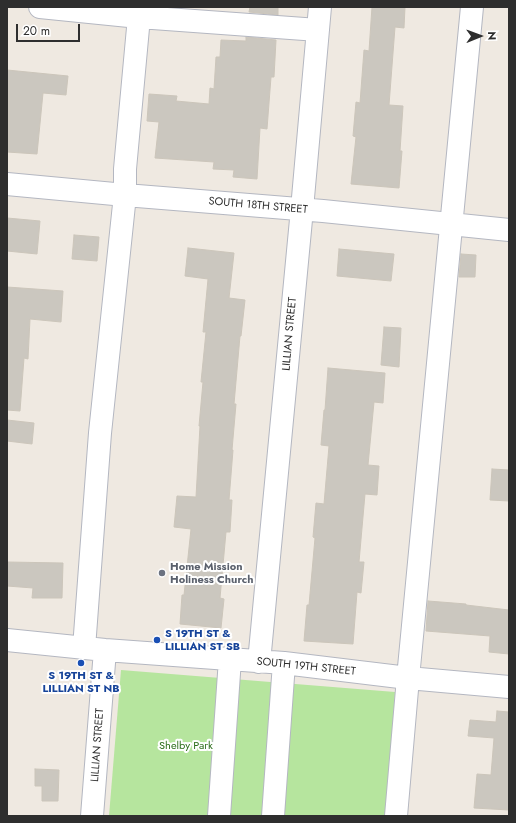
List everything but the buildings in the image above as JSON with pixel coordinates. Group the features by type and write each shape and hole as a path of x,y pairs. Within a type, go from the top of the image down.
{"street":[{"path":"40,7 139,17 318,30"},
{"name":"LILLIAN STREET","path":"259,662 320,7"},
{"path":"396,816 472,7"},
{"path":"84,648 100,433 126,195 125,169 139,17"},
{"name":"SOUTH 18TH STREET","path":"7,184 302,209 509,230"},
{"name":"SOUTH 19TH STREET","path":"7,640 105,650 284,664 408,678 509,687"},
{"name":"LILLIAN STREET","path":"92,816 105,650"},
{"path":"219,816 230,659"},
{"path":"273,816 284,664"}],"green space":[{"name":"Shelby Park","path":"121,670 395,692 387,816 109,816"}],"place":[{"name":"Home Mission Holiness Church","path":"162,573"},
{"name":"S 19TH ST & LILLIAN ST SB","path":"157,640"},
{"name":"S 19TH ST & LILLIAN ST NB","path":"81,663"}]}
